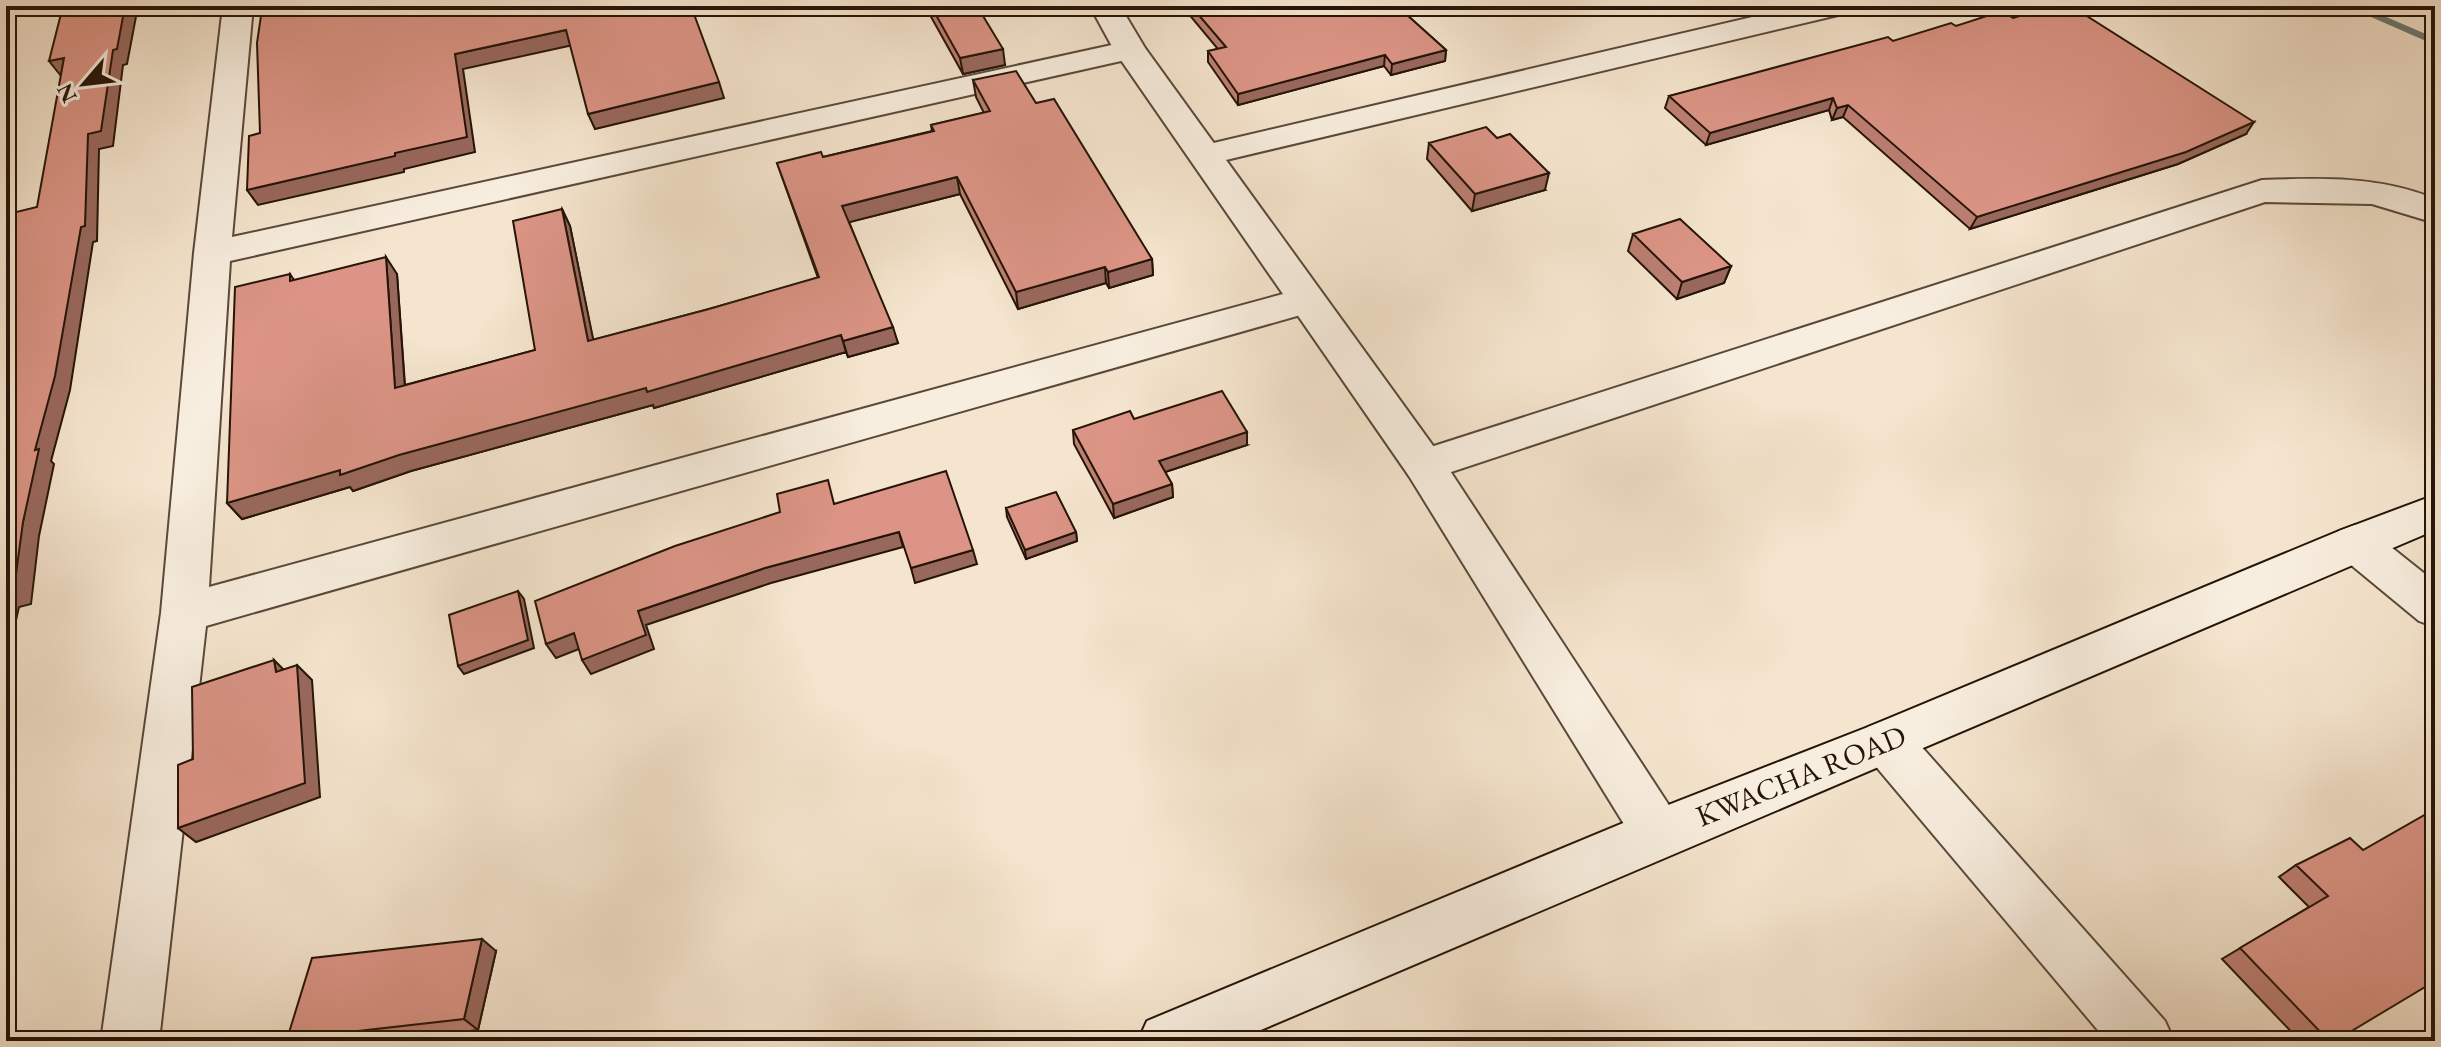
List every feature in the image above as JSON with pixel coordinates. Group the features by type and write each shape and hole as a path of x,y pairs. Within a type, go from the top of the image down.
{"street":[{"path":"1105,6 1130,50 1424,465 1658,833"},
{"path":"1205,155 1838,6"},
{"path":"130,1041 184,613 212,253 246,13"},
{"path":"212,253 1130,50"},
{"path":"1424,465 2262,191 2346,188 2413,201 2435,212"},
{"path":"184,613 1305,301"},
{"name":"KWACHA ROAD","path":"1167,1041 1658,833 1886,742 2435,512"},
{"path":"2355,543 2435,608"},
{"path":"1886,742 2145,1041"}],"building":[{"path":"63,6 125,6 117,49 113,50 101,131 88,134 85,226 81,227 55,376 35,450 39,449 23,522 14,589 6,592 6,321 10,301 6,302 6,234 8,214 37,207 64,58 49,61"},
{"path":"277,6 691,6 719,82 588,114 566,30 455,54 467,137 247,190 249,136 260,133 257,43 262,9"},
{"path":"931,6 977,6 1003,49 960,58"},
{"path":"1191,6 1397,6 1446,50 1392,64 1385,55 1238,94 1208,51 1226,47"},
{"path":"2054,6 2071,6 2254,122 2186,152 1977,217 1848,105 1837,108 1833,98 1710,133 1669,96 1888,37 1893,41 2002,11 2013,18"},
{"path":"1016,71 1036,103 1054,99 1152,259 1108,272 1105,267 1016,292 957,177 842,206 893,327 843,341 841,335 647,392 646,388 399,455 340,475 340,470 227,503 235,287 290,274 290,281 386,257 395,388 535,350 513,221 562,209 588,341 709,309 819,277 777,163 821,152 823,157 934,131 931,125 990,111 973,80"},
{"path":"1486,127 1497,138 1510,134 1549,173 1475,194 1429,143"},
{"path":"1680,219 1731,266 1682,282 1633,234"},
{"path":"1222,391 1247,432 1159,461 1172,484 1113,504 1073,430 1130,411 1134,419"},
{"path":"946,471 973,550 911,568 899,532 765,568 638,611 646,635 582,660 574,633 546,644 535,601 675,546 780,512 777,494 828,480 834,504"},
{"path":"1056,492 1076,532 1025,550 1006,508"},
{"path":"518,591 528,640 458,666 449,615"},
{"path":"274,660 276,672 297,665 305,783 178,828 178,765 193,759 192,687"},
{"path":"2435,809 2435,913 2431,915 2435,919 2435,981 2335,1041 2329,1041 2240,948 2328,896 2296,865 2350,838 2363,850"},
{"path":"482,939 464,1019 287,1039 312,958"}],"waterway":[{"path":"2352,6 2435,42"}]}
